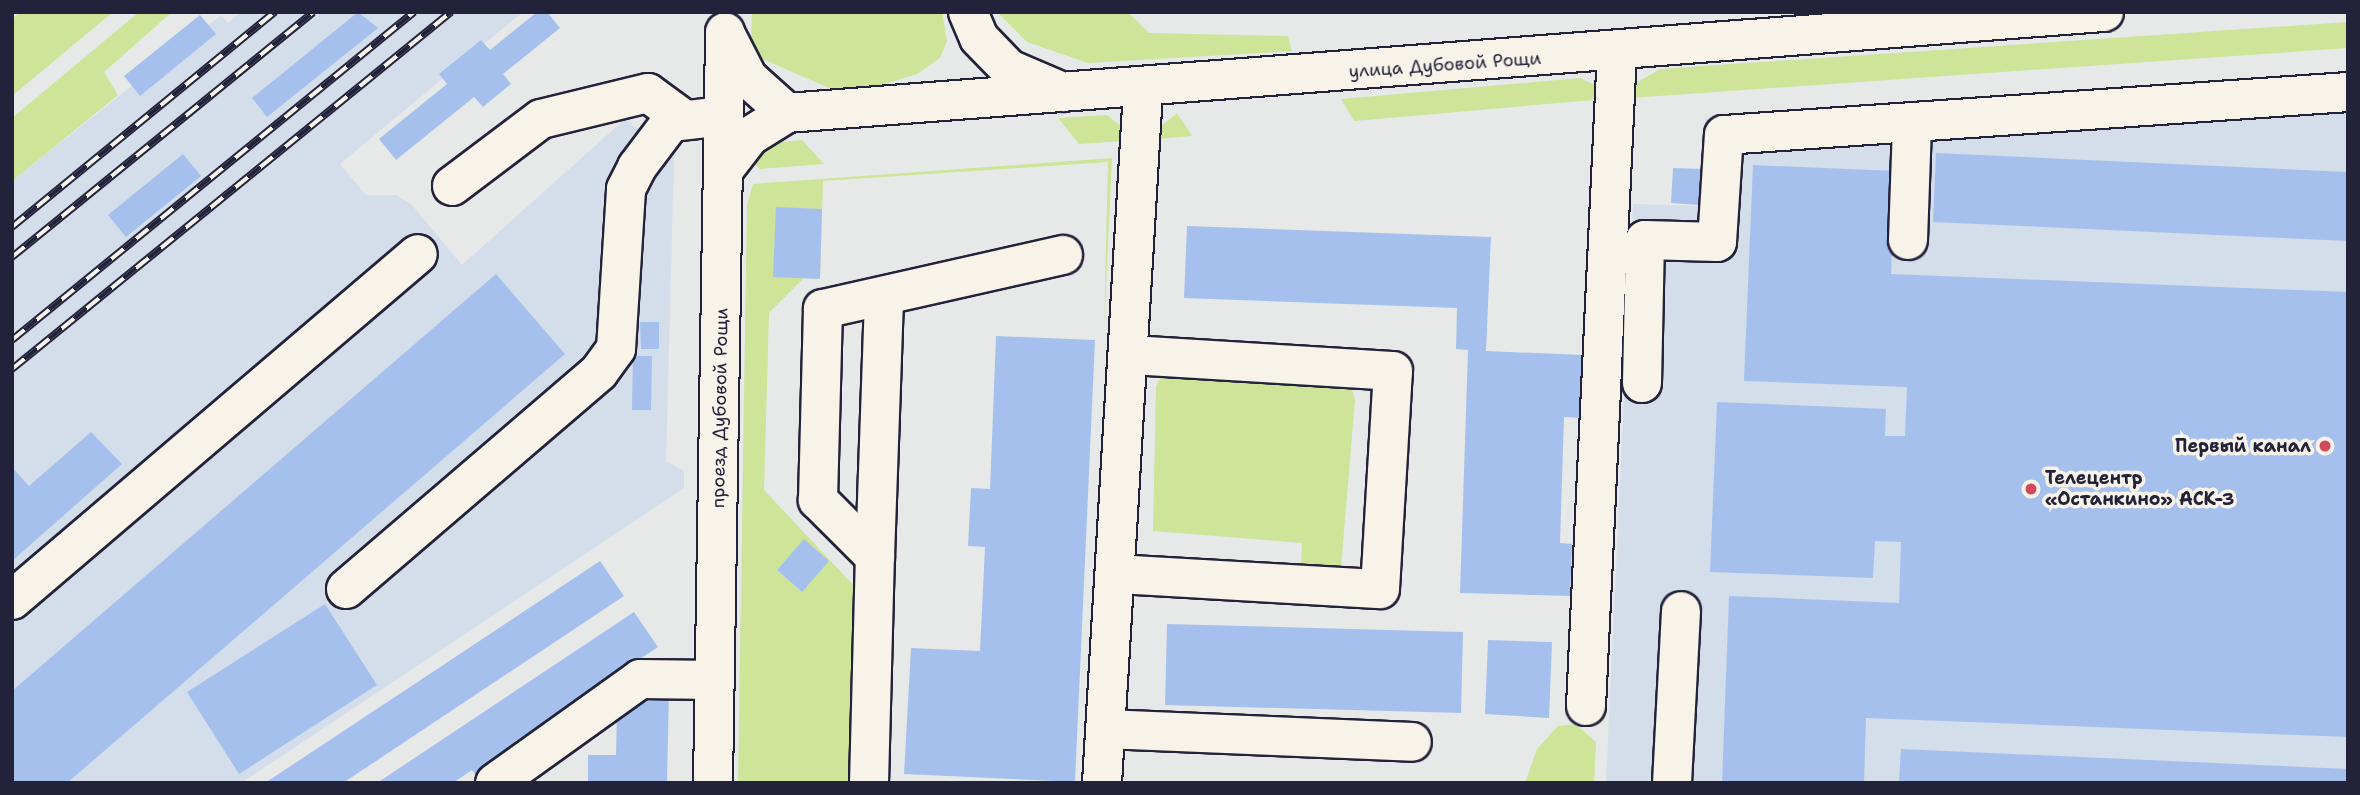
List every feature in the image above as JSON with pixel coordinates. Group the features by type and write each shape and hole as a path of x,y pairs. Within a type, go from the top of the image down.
{"street":[{"path":"968,12 979,38 1009,69 1042,88 1079,95"},
{"name":"улица Дубовой Рощи","path":"787,113 1079,95 2104,12"},
{"path":"723,171 750,136 787,113 748,78 725,22"},
{"name":"проезд Дубовой Рощи","path":"713,783 725,22"},
{"path":"1586,706 1616,52"},
{"path":"1102,783 1143,90"},
{"path":"1642,383 1646,240 1717,242 1724,135 2348,92"},
{"path":"452,186 541,119 649,93 682,118"},
{"path":"346,589 599,372 616,349 626,189 653,141 682,118 724,116"},
{"path":"1908,240 1912,123"},
{"path":"12,600 418,254"},
{"path":"875,557 818,500 823,309 1063,255"},
{"path":"869,783 884,296"},
{"path":"1116,574 1380,589 1393,371 1129,355"},
{"path":"1672,783 1681,611"},
{"path":"495,783 640,679 715,680"},
{"path":"1106,729 1412,742"}],"shaded area":[{"path":"241,12 523,12 340,164 366,195 396,195 412,205 462,265 625,119 674,158 666,461 684,471 684,488 241,783 12,783 12,181 221,15 228,23"},
{"path":"2348,75 2348,783 1606,783 1633,204 1702,206 1705,119"}],"green space":[{"path":"20,12 113,12 12,96 12,19"},
{"path":"139,12 172,12 104,72 118,95 12,181 12,118"},
{"path":"752,12 942,12 947,41 940,58 917,74 875,87 829,88 760,58 751,42"},
{"path":"997,12 1128,12 1149,33 1288,36 1292,51 1088,63 1027,42"},
{"path":"2348,22 2348,48 1630,98 1638,82 1660,69"},
{"path":"1580,78 1601,88 1605,99 1354,121 1341,99"},
{"path":"1177,113 1192,136 1157,139 1160,127"},
{"path":"1107,115 1122,127 1126,141 1079,144 1058,118"},
{"path":"802,140 824,164 760,169 748,159 772,143"},
{"path":"1112,158 1104,328 1108,162 823,181 820,279 804,278 769,313 764,490 858,590 850,783 738,783 747,205 753,184","holes":["804,540 802,592 777,570"]},
{"path":"1173,374 1351,387 1355,400 1341,567 1301,569 1302,543 1153,531 1156,387 1161,376"},
{"path":"1575,724 1596,742 1594,783 1525,783 1537,749 1558,726"}],"building":[{"path":"358,12 378,28 267,117 252,98"},
{"path":"537,12 547,12 560,28 503,74 511,84 483,107 474,97 396,160 379,139 447,84 439,74 481,40 490,50"},
{"path":"200,15 216,34 140,96 124,76"},
{"path":"1936,153 2348,172 2348,241 1933,222"},
{"path":"183,154 201,176 126,237 108,215"},
{"name":"Телецентр «Останкино» АСК-3","path":"1753,165 1895,171 1891,274 2348,292 2348,737 1866,718 1864,783 1722,783 1729,596 1899,603 1901,542 1875,541 1873,578 1710,572 1717,402 1886,409 1885,436 1905,436 1907,387 1744,381"},
{"path":"1673,168 1702,169 1700,205 1671,203"},
{"path":"776,207 822,209 820,279 773,277"},
{"path":"1187,226 1491,237 1486,351 1583,355 1581,418 1564,417 1560,543 1572,544 1570,596 1460,593 1468,350 1456,349 1457,308 1184,298"},
{"path":"496,274 565,354 67,783 12,783 12,691"},
{"path":"640,322 659,322 659,349 641,349"},
{"path":"996,336 1095,340 1075,782 904,774 911,648 980,651 985,547 968,546 971,488 990,489"},
{"path":"633,356 652,356 651,410 632,410"},
{"path":"91,432 122,464 12,561 12,467 29,486"},
{"path":"804,539 829,561 802,592 777,570"},
{"path":"600,561 624,596 343,783 265,783"},
{"path":"325,604 377,685 239,774 187,692"},
{"path":"634,612 658,647 514,742 522,756 481,783 472,770 453,783 377,783"},
{"path":"1167,624 1463,632 1461,713 1165,705"},
{"path":"1488,640 1552,642 1549,718 1485,714"},
{"path":"629,690 669,690 667,783 588,783 588,755 616,755 617,712 629,712"},
{"path":"1901,749 2348,769 2348,783 1899,783"}],"railway":[{"path":"12,227 275,12"},
{"path":"12,257 313,12"},
{"path":"12,340 414,12"},
{"path":"12,369 451,12"}],"place":[{"name":"Первый канал","path":"2325,446"},
{"name":"Телецентр «Останкино» АСК-3","path":"2031,489"}]}
